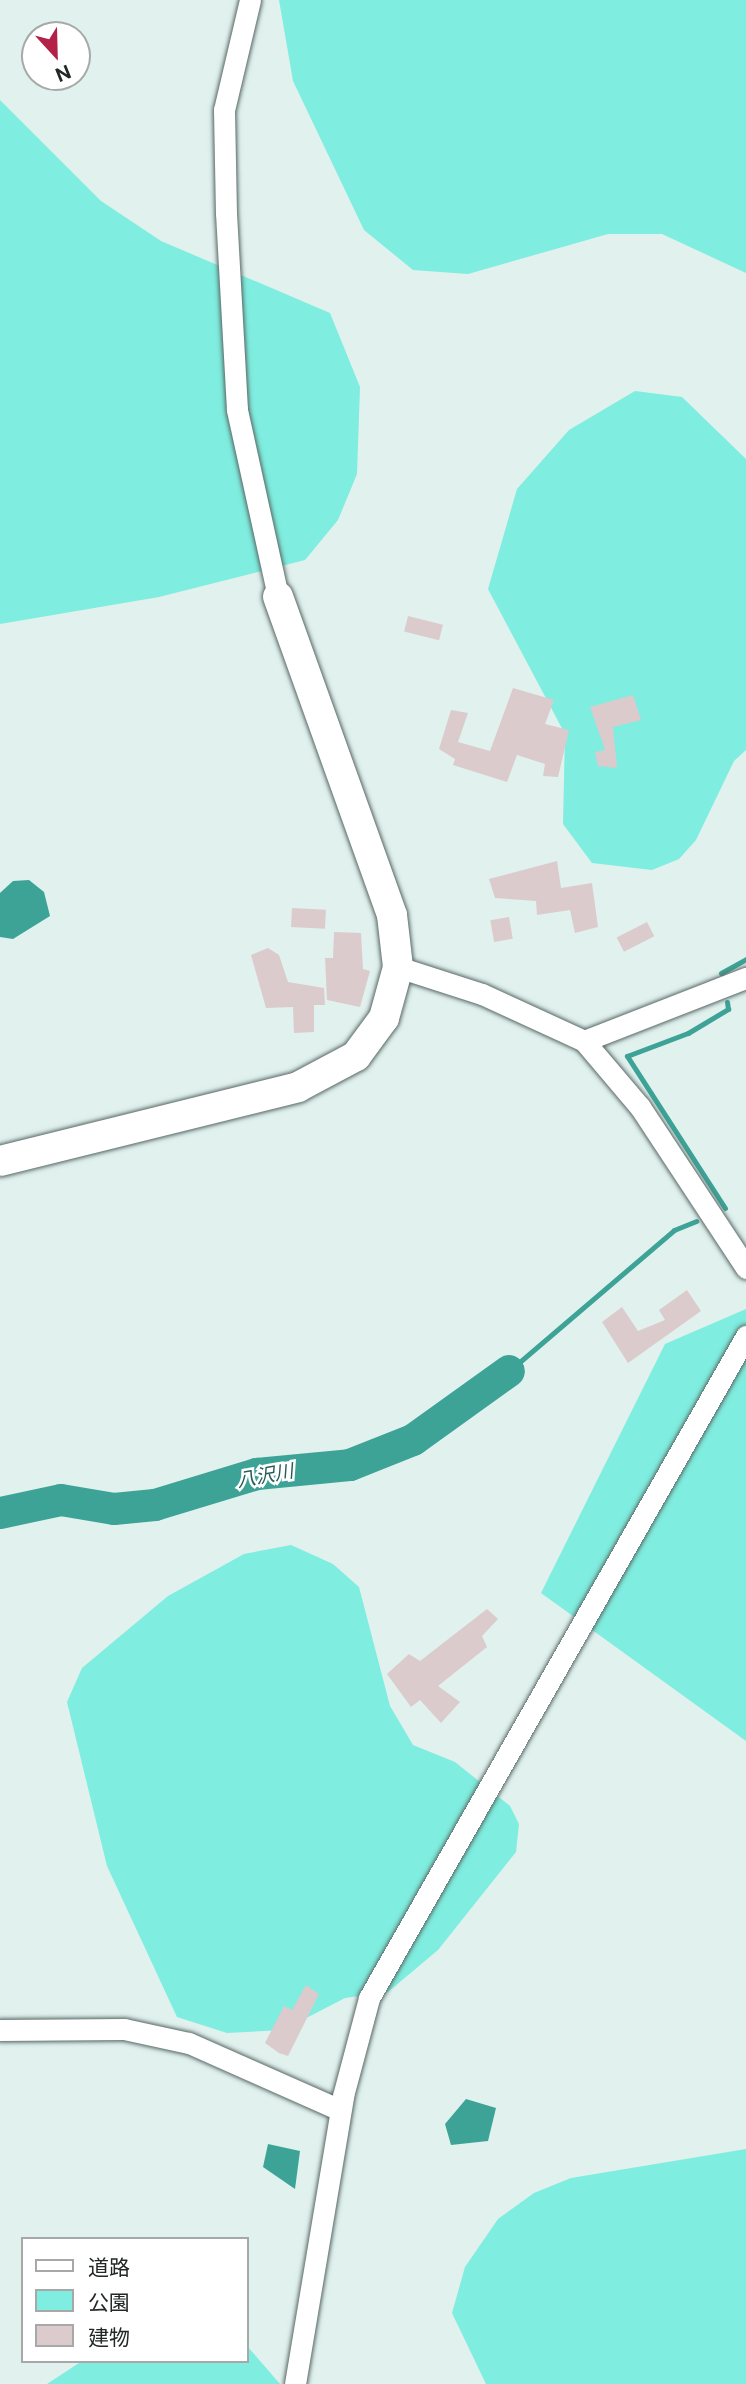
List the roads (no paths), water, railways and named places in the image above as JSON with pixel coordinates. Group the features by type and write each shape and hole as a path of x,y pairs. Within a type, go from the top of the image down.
{"street":[{"path":"0,1161 144,1130 335,1072 370,1042 384,1018 398,967 393,915 278,597 237,410 226,214 224,110 250,0"},
{"path":"398,967 482,994 584,1041 640,1107 746,1268"},
{"path":"584,1041 746,978"},
{"path":"295,2384 340,2110 354,2045 390,1953 746,1336"},
{"path":"0,2031 124,2029 190,2043 340,2110"}],"waterway":[{"path":"721,973 746,959"},
{"path":"725,1208 627,1056 688,1033 728,1009 727,1002"},
{"path":"509,1371 674,1230 696,1221"},
{"name":"八沢川","path":"0,1513 61,1500 114,1509 155,1505 257,1474 350,1465 413,1440 509,1371"}]}
